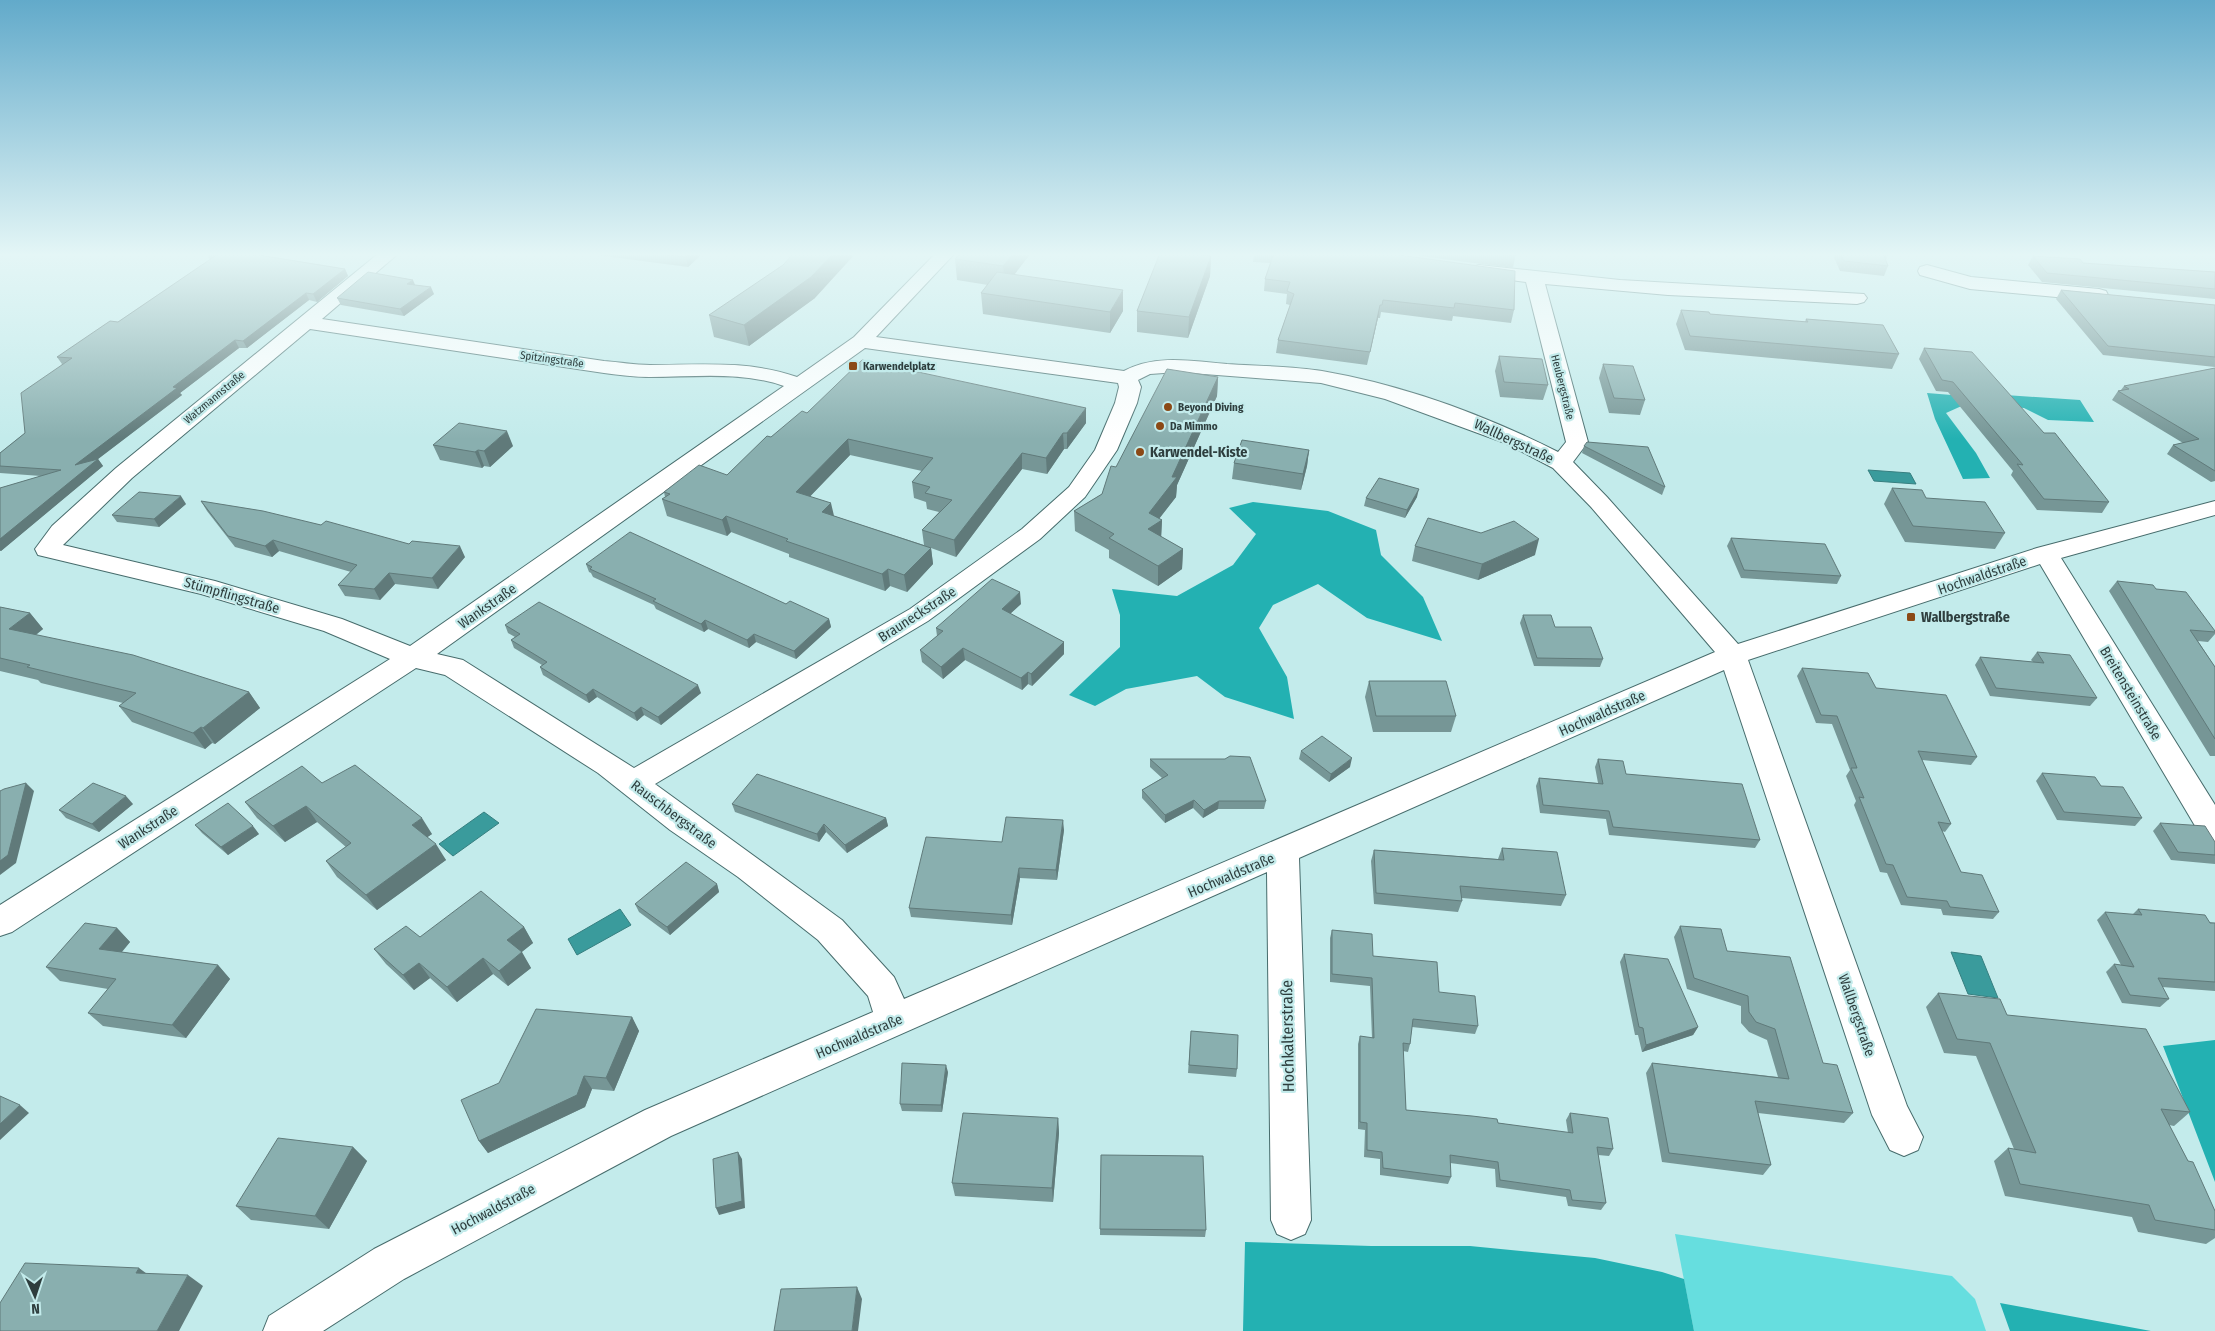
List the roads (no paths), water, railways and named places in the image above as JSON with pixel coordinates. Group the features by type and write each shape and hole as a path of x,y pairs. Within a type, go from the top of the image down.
{"street":[{"name":"Watzmannstraße","path":"47,548 61,531 124,473 313,315"},
{"name":"Wankstraße","path":"0,922 412,658 861,340 885,315"},
{"name":"Heubergstraße","path":"1544,315 1577,442 1561,463"},
{"name":"Spitzingstraße","path":"305,322 604,367 647,371 734,370 769,374 799,384"},
{"path":"861,340 1127,378"},
{"name":"Wallbergstraße","path":"1127,378 1145,368 1178,366 1321,377 1392,394 1462,418 1513,438 1561,463 1599,502 1733,655 1891,1115 1904,1137"},
{"name":"Brauneckstraße","path":"634,782 919,616 1031,534 1077,492 1106,450 1126,403 1130,387 1127,378"},
{"name":"Hochwaldstraße","path":"284,1331 389,1264 658,1122 1733,655 2046,554 2215,508"},
{"name":"Stümpflingstraße","path":"47,548 206,587 324,622 412,658"},
{"name":"Breitensteinstraße","path":"2046,554 2215,832"},
{"name":"Rauschbergstraße","path":"412,658 453,667 634,782 681,821 749,868 830,930 882,988 894,1021"},
{"name":"Hochkalterstraße","path":"1283,852 1291,1220"}],"place":[{"name":"Karwendelplatz","path":"853,366"},
{"name":"Beyond Diving","path":"1168,407"},
{"name":"Da Mimmo","path":"1160,426"},
{"name":"Karwendel-Kiste","path":"1140,452"},
{"name":"Wallbergstraße","path":"1911,617"}]}
